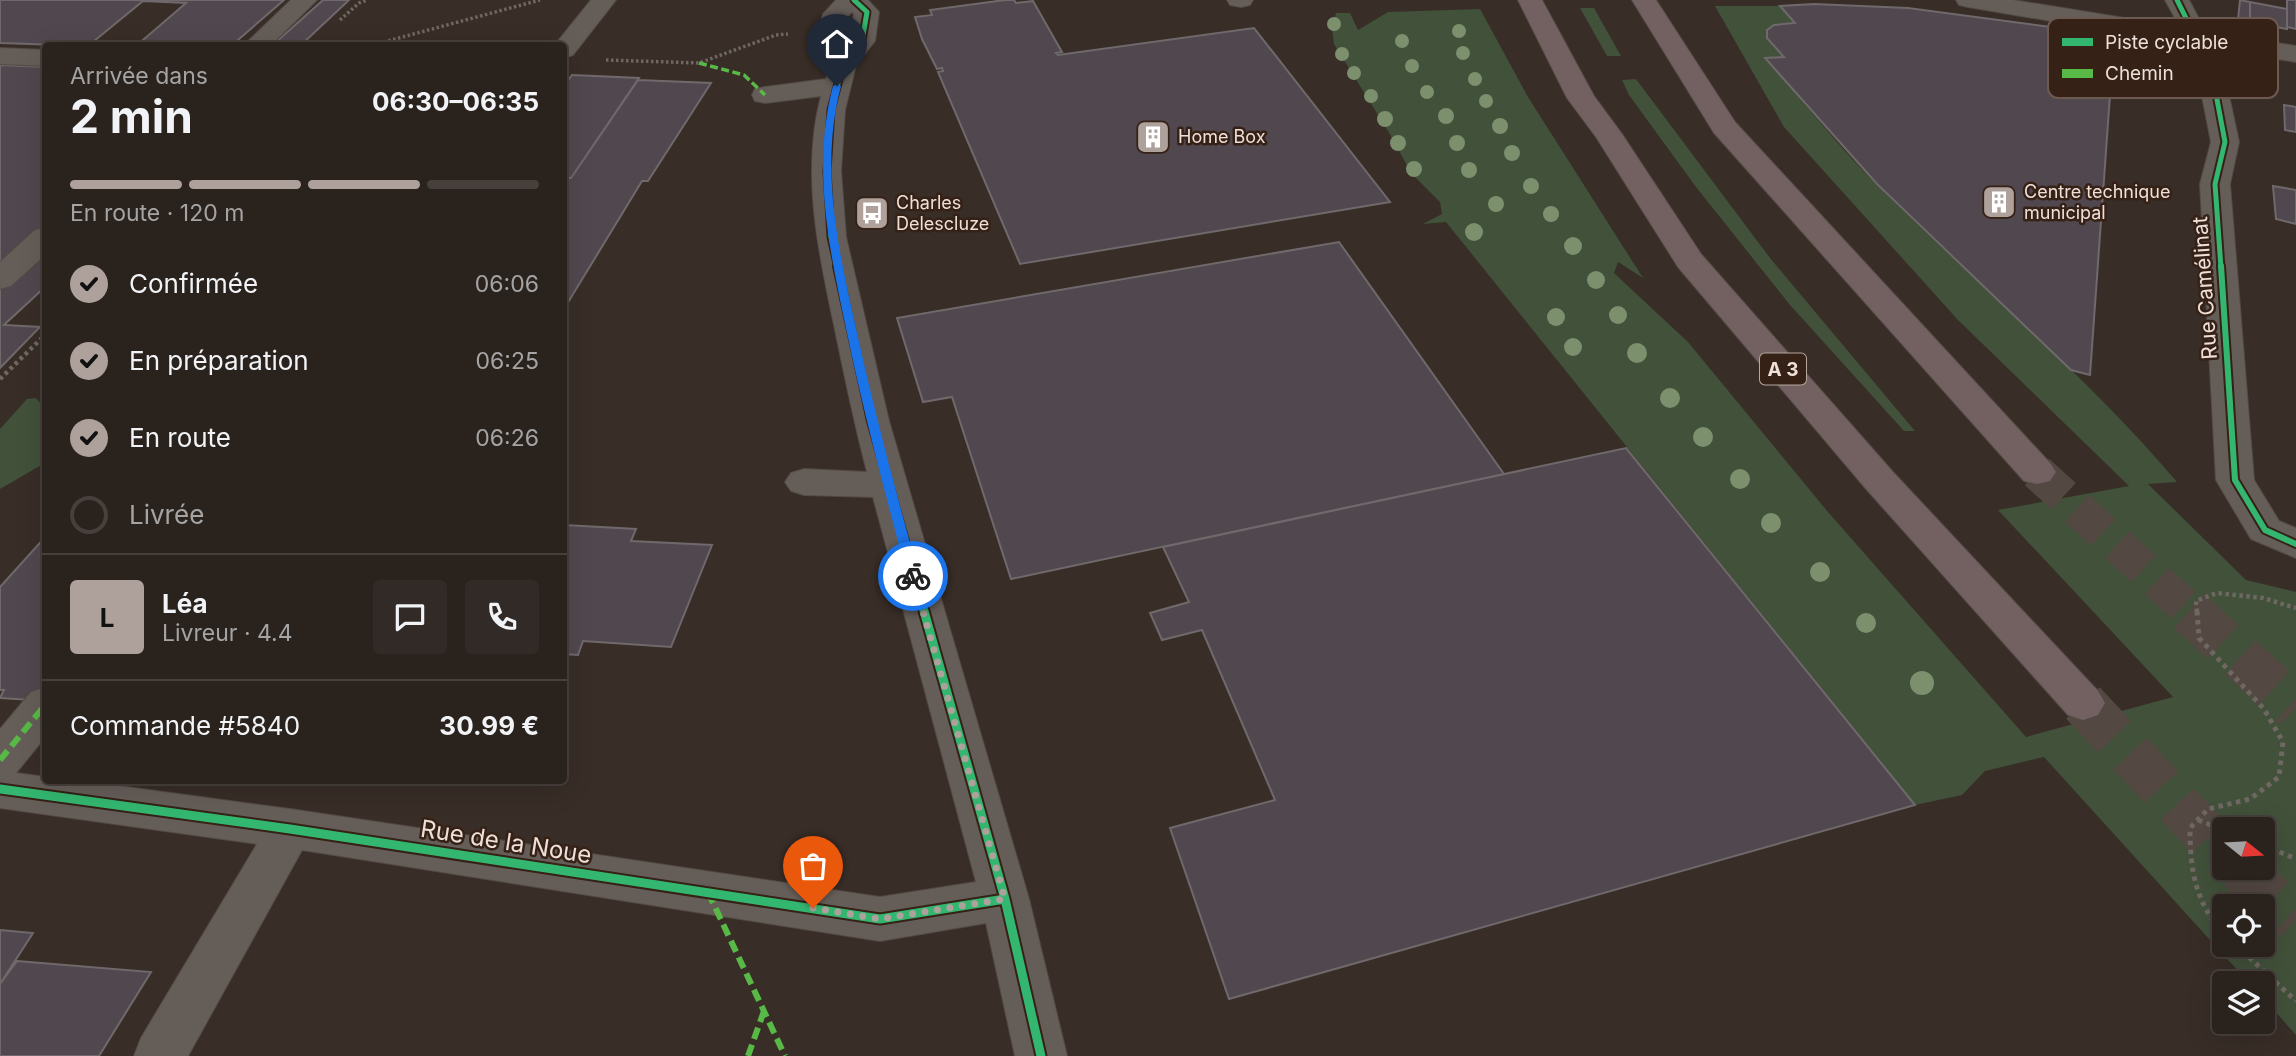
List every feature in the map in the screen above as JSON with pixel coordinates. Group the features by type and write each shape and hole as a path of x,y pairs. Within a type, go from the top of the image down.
{"highway":[{"name":"A 3","path":"1530,0 1581,98 1608,134 1689,260 1880,481 2083,703"},
{"path":"1644,0 1724,127 2037,472"}],"street":[{"path":"259,42 305,0"},
{"path":"567,46 604,0"},
{"path":"840,75 828,43 835,14 853,0 867,12 862,41 840,75 831,110 827,171 831,237 887,485 1005,899 1041,1056"},
{"path":"1968,0 2076,18"},
{"path":"2177,0 2186,18"},
{"path":"2278,51 2296,54"},
{"path":"0,56 42,58"},
{"path":"765,95 840,75"},
{"name":"Rue Camélinat","path":"2217,98 2225,142 2216,184 2235,480 2281,537"},
{"path":"0,279 42,241"},
{"path":"804,482 887,485"},
{"path":"0,761 42,709"},
{"name":"Rue de la Noue","path":"0,789 290,829 880,919 1005,899"},
{"path":"160,1056 290,829"}],"path":[{"path":"384,42 540,0"},
{"path":"598,58 699,63 776,35 831,29"},
{"path":"0,379 42,338"},
{"path":"2212,922 2207,917 2190,873 2190,828 2208,809 2250,799 2279,777 2283,742 2264,709 2199,638 2196,601 2217,593 2263,598 2296,608"},
{"path":"2198,820 2212,825"},
{"path":"2275,850 2296,859"},
{"path":"2249,957 2296,1001"}],"green space":[{"path":"1715,6 1780,6 1795,23 1774,25 1767,30 1767,38 1784,57 1765,59 1835,139 1878,186 2106,405 2177,482 2148,484 2246,580 2296,592 2296,1035 2275,1011 2275,971 2238,971 2225,957 2275,957 2275,894 2212,894 2212,942 2044,757 1985,771 1962,795 1915,805 1446,222 1423,224 1442,214 1440,202 1411,173 1334,44 1332,29 1336,13 1350,13 1358,30 1388,12 1480,9 1528,97 1643,278 1618,262 1614,273 1688,342 1828,512 2026,737 2173,697 1998,510 2129,486 1958,320 1784,127"},
{"path":"1580,8 1594,8 1621,56 1607,56"},
{"path":"1636,79 1770,258 1915,431 1904,431 1790,305 1696,187 1629,95 1622,80"},
{"path":"36,398 42,405 42,465 0,489 0,429 27,399"}],"building":[{"path":"0,0 284,0 236,42 141,42 186,3 143,1 93,42 0,43"},
{"path":"323,0 349,0 304,42 276,42"},
{"name":"Home Box","path":"1014,0 1016,3 1033,1 1062,52 1056,53 1058,55 1254,28 1390,202 1020,264 938,72 943,71 942,68 937,69 922,39 915,17 932,15 930,10"},
{"path":"2240,0 2250,2 2250,18 2238,18"},
{"path":"2287,0 2296,0 2296,29 2287,27"},
{"path":"2250,2 2287,9 2287,29 2278,27 2278,18 2250,18"},
{"name":"Centre technique municipal","path":"1814,4 1908,8 2048,27 2048,98 2110,98 2090,375 2071,370 1877,184 1765,58 1784,57 1767,38 1767,30 1774,25 1795,23 1780,6"},
{"path":"0,65 42,67 42,290 4,325 40,327 0,368"},
{"path":"572,75 639,78 571,178 567,178 567,79"},
{"path":"638,80 711,83 648,181 642,181 567,304 567,178 571,178"},
{"path":"2284,105 2296,107 2296,132 2285,130"},
{"path":"2273,186 2296,190 2296,224 2276,219"},
{"path":"1339,242 1504,474 1011,579 952,397 923,402 897,318"},
{"path":"1626,448 1915,805 1229,999 1170,828 1275,800 1202,630 1162,640 1150,613 1189,602 1163,547"},
{"path":"567,525 636,529 631,541 712,545 671,647 583,641 578,655 567,654"},
{"path":"42,540 42,701 0,698 4,690 0,690 0,587"},
{"path":"0,930 33,933 0,984"},
{"path":"17,961 151,972 99,1056 0,1056 0,984"}],"tunnel":[{"path":"2037,472 2191,612"},
{"path":"2189,611 2296,708"},
{"path":"2083,703 2212,841"},
{"path":"2252,880 2296,920"}],"marked path":[{"path":"699,63 744,75 765,95"},
{"path":"0,760 42,709"},
{"path":"708,892 785,1056"},
{"path":"748,1056 764,1011"}],"cycle path":[{"path":"854,0 867,12 862,41 843,64 831,110 827,171 831,237 871,421 1005,899 1041,1056"},
{"path":"2177,0 2186,18"},
{"path":"2217,98 2225,142 2215,184 2235,480 2265,530 2296,544"},
{"path":"0,789 290,829 880,919 1005,899"}],"way so far":[{"path":"813,908 880,919 1005,899 913,576"}],"place":[{"name":"Home Box","path":"1153,137"},
{"name":"Centre technique municipal","path":"1999,202"},
{"name":"Charles Delescluze","path":"872,213"}],"route":[{"path":"837,86 831,110 827,171 831,237 871,421 913,576"}]}
